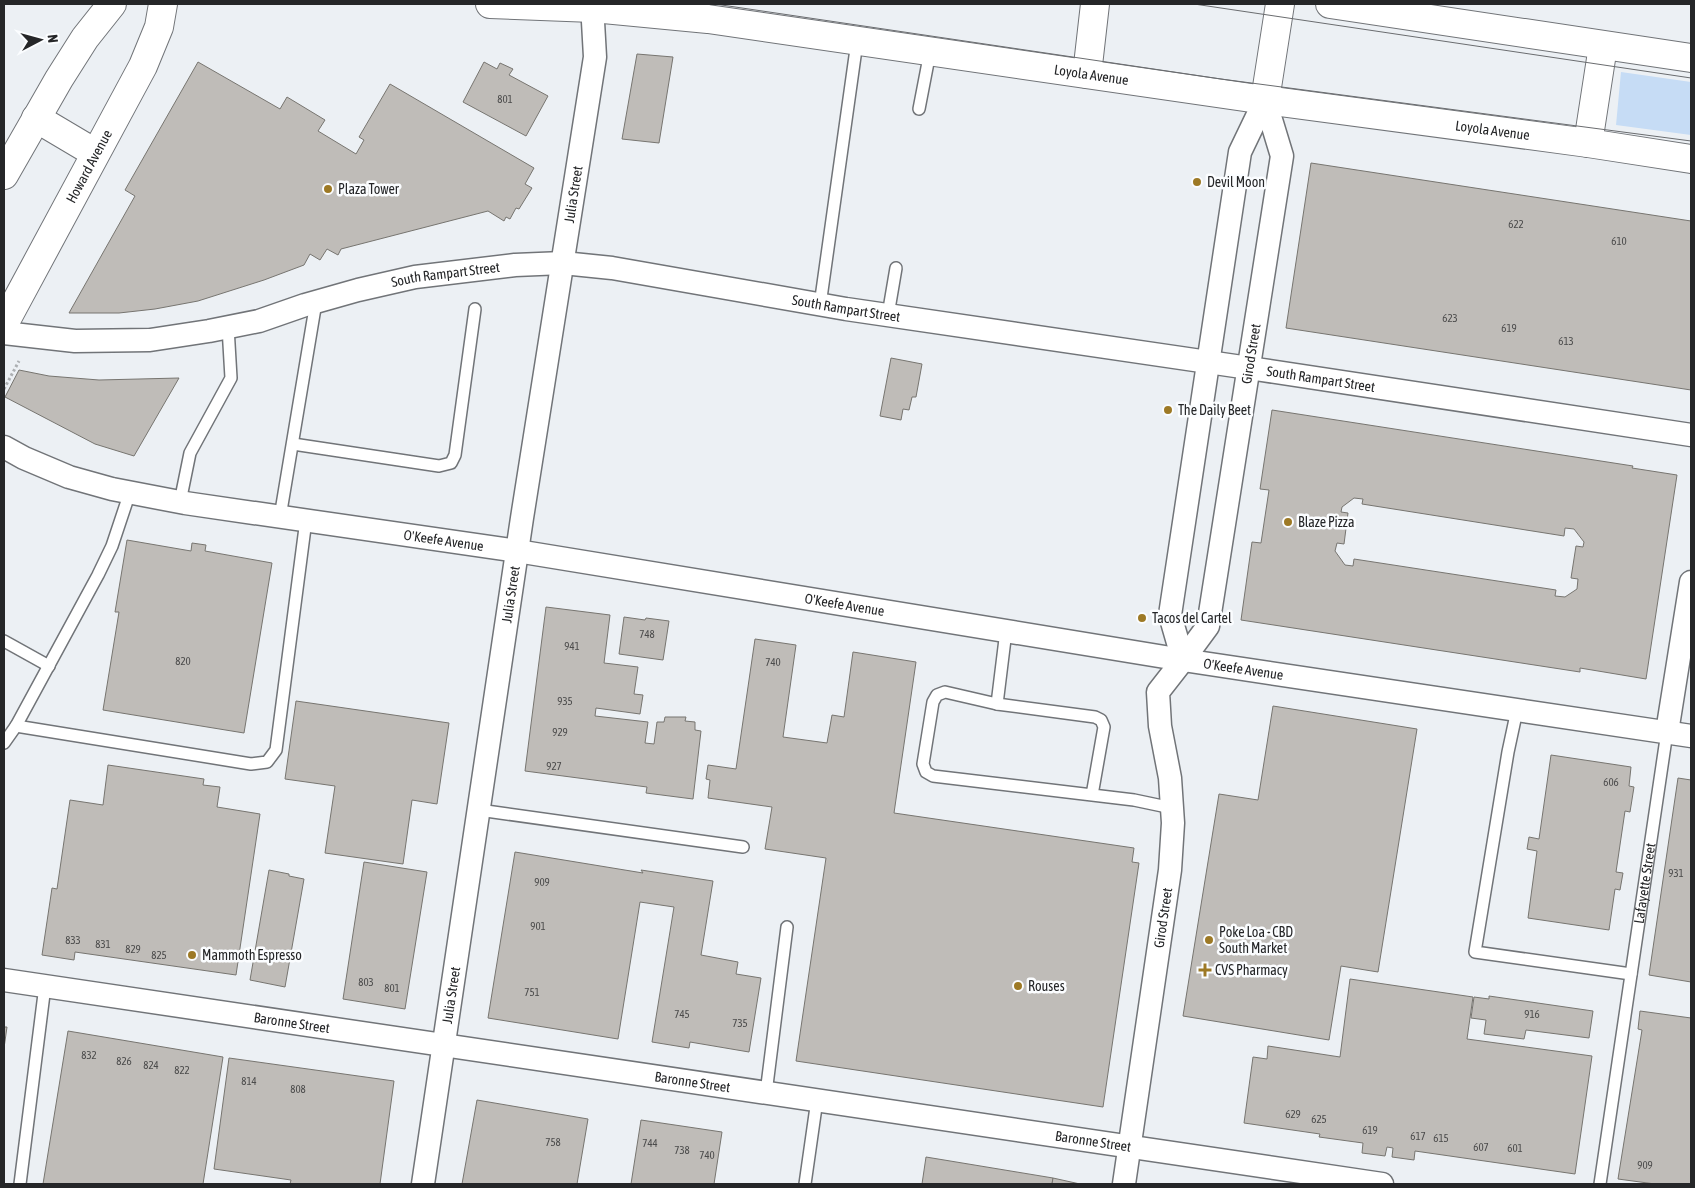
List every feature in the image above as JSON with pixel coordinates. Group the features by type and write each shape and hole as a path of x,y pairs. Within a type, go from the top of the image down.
{"main road":[{"path":"4,175 59,79 85,38 112,4"},
{"name":"Howard Avenue","path":"4,324 143,66 159,27 163,4"},
{"name":"Loyola Avenue","path":"490,4 592,6 708,19 857,42 1265,100 1588,143 1691,159"},
{"path":"685,4 708,19"},
{"path":"1087,74 1095,4"},
{"name":"Girod Street","path":"1265,100 1280,4"},
{"path":"1330,4 1691,58"},
{"path":"1588,143 1603,46"},
{"path":"36,118 96,153"}],"street":[{"name":"Julia Street","path":"423,1184 517,551 595,57 592,6"},
{"name":"Girod Street","path":"1183,660 1170,615 1240,152 1265,100"},
{"name":"Girod Street","path":"1124,1184 1170,870 1173,823 1170,778 1160,726 1158,692 1208,626 1282,156 1265,100"},
{"name":"South Rampart Street","path":"4,334 75,341 150,340 259,321 358,290 415,278 496,267 563,264 612,268 888,315 1691,435"},
{"name":"O'Keefe Avenue","path":"4,448 69,477 112,489 180,502 517,551 1183,660 1691,736"},
{"name":"Lafayette Street","path":"1667,732 1691,582"},
{"name":"Baronne Street","path":"4,980 1382,1184"}],"lane":[{"path":"820,304 857,42"},
{"path":"919,109 930,52"},
{"path":"888,315 896,268"},
{"path":"280,517 316,302"},
{"path":"293,444 439,466 450,463 455,455 475,309"},
{"path":"180,502 190,453 231,378 228,327"},
{"path":"4,743 16,726 49,666 108,553 130,492"},
{"path":"16,726 251,764 267,762 276,750 306,520"},
{"path":"997,704 1006,631"},
{"path":"4,641 49,666"},
{"path":"1092,795 1104,727 1101,720 1095,717 997,704 945,692 937,695 933,702 923,764 926,772 933,776 1092,795 1134,800 1172,808"},
{"path":"1517,710 1508,752 1475,952 1631,974"},
{"name":"Lafayette Street","path":"1600,1184 1667,732"},
{"path":"479,810 743,847"},
{"path":"766,1093 786,927"},
{"path":"20,1184 45,986"},
{"path":"805,1184 816,1100"}],"path":[{"path":"4,389 21,359"}],"shaded area":[{"path":"1621,72 1691,82 1691,135 1616,125"}],"building":[{"path":"637,54 673,57 659,143 622,139"},
{"name":"Plaza Tower","path":"198,62 280,109 287,97 325,120 318,131 356,154 364,140 359,137 390,84 534,168 525,184 532,188 519,209 516,208 510,219 506,217 504,221 488,211 341,249 338,255 327,249 320,260 310,254 304,265 198,301 119,313 69,313 135,196 125,190"},
{"path":"484,62 497,69 500,63 513,69 509,75 548,96 526,136 463,102"},
{"path":"1311,163 1691,221 1691,390 1286,328"},
{"path":"891,358 922,364 916,397 912,397 909,410 903,409 901,420 880,416"},
{"path":"19,370 49,376 99,380 179,378 134,456 95,444 5,397"},
{"path":"1272,410 1633,466 1632,468 1677,475 1646,679 1580,668 1580,672 1241,620 1252,542 1261,543 1269,490 1260,489","holes":["1354,498 1363,499 1362,504 1564,536 1565,528 1574,529 1584,542 1583,547 1576,546 1571,578 1578,579 1577,589 1565,597 1555,596 1556,590 1354,559 1353,566 1345,565 1335,551 1337,543 1344,544 1348,513 1341,512 1342,507"]},
{"path":"127,540 191,551 192,543 206,545 205,551 272,563 244,733 103,710 119,612 115,612"},
{"path":"546,607 610,615 604,663 638,667 634,694 643,695 640,714 596,708 595,716 648,722 645,743 654,744 657,722 664,722 665,717 686,717 685,721 695,722 695,730 701,731 693,799 646,793 647,787 525,771"},
{"path":"624,617 669,621 663,660 619,654"},
{"path":"755,639 796,645 783,737 827,743 832,715 844,717 853,652 916,662 894,813 1134,848 1132,862 1139,863 1103,1107 796,1061 826,858 765,849 772,807 708,798 710,780 706,779 708,765 736,769"},
{"path":"296,701 449,723 437,804 412,800 403,864 325,853 335,786 285,779"},
{"path":"1273,706 1417,729 1378,972 1341,966 1329,1040 1183,1016 1219,794 1258,800"},
{"path":"1551,755 1631,767 1629,786 1634,787 1630,812 1625,811 1616,872 1623,873 1620,890 1615,889 1609,930 1528,918 1537,851 1527,849 1529,837 1539,839"},
{"path":"108,765 204,779 203,785 220,787 217,807 260,814 236,975 75,952 74,960 42,955 52,888 57,889 70,800 103,805"},
{"path":"1678,778 1691,780 1691,982 1649,975"},
{"path":"515,852 643,873 641,870 713,881 701,955 738,962 736,974 761,978 749,1052 690,1042 689,1048 652,1042 674,907 640,902 618,1039 488,1018"},
{"path":"364,862 427,872 405,1009 343,999"},
{"path":"269,870 304,879 285,987 250,980"},
{"path":"1350,979 1473,997 1467,1039 1592,1056 1575,1174 1415,1151 1414,1160 1392,1157 1393,1148 1387,1147 1385,1156 1362,1153 1363,1143 1319,1137 1320,1134 1244,1123 1253,1057 1267,1059 1268,1046 1340,1057"},
{"path":"1489,996 1593,1011 1589,1038 1526,1030 1524,1039 1484,1034 1486,1020 1471,1018 1474,997 1489,999"},
{"path":"1640,1011 1691,1018 1691,1184 1655,1184 1618,1179 1642,1030 1638,1029"},
{"path":"4,1027 7,1027 4,1048"},
{"path":"68,1031 223,1057 203,1184 43,1184"},
{"path":"229,1058 394,1081 380,1184 290,1184 291,1180 214,1169"},
{"path":"477,1100 588,1119 577,1184 462,1184"},
{"path":"641,1120 722,1132 714,1184 631,1184"},
{"path":"926,1157 1053,1178 1052,1184 922,1184"},
{"path":"1053,1178 1080,1184 1052,1184"}],"tram line":[{"path":"715,4 1221,79 1691,141"},
{"path":"1194,4 1691,78"}],"place":[{"name":"Devil Moon","path":"1197,182"},
{"name":"Plaza Tower","path":"328,189"},
{"name":"The Daily Beet","path":"1168,410"},
{"name":"Blaze Pizza","path":"1288,522"},
{"name":"Tacos del Cartel","path":"1142,618"},
{"name":"Poke Loa - CBD South Market","path":"1209,940"},
{"name":"Mammoth Espresso","path":"192,955"},
{"name":"CVS Pharmacy","path":"1205,970"},
{"name":"Rouses","path":"1018,986"}]}
